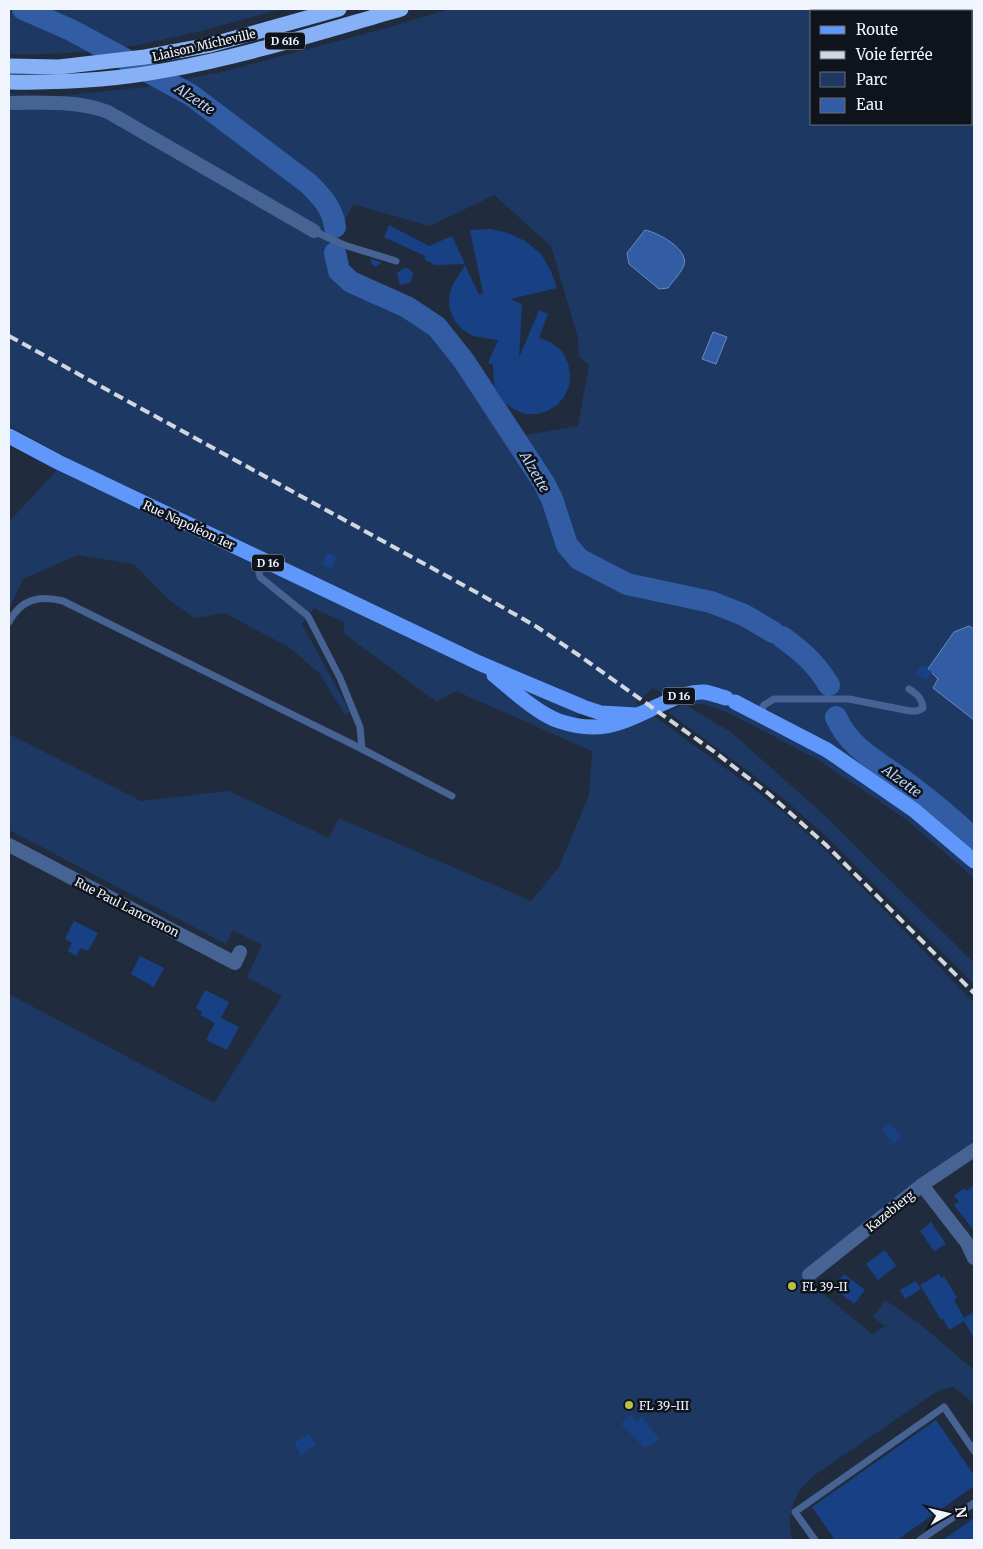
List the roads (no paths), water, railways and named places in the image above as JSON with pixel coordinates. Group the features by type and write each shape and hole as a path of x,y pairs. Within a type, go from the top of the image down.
{"highway":[{"name":"Liaison Micheville","path":"9,66 59,67 145,57 210,45 339,9"},
{"name":"Liaison Micheville","path":"9,82 57,83 135,76 218,60 401,9"}],"main road":[{"name":"Rue Napoléon 1er","path":"9,436 52,459 479,663"},
{"name":"D 16","path":"479,663 530,704 557,720 575,726 599,728 617,724 681,695 703,692 730,700 827,750 914,810 974,861"},
{"name":"D 16","path":"479,663 583,707 600,712 636,715"}],"street":[{"path":"9,103 81,104 108,112 314,232"},
{"name":"Rue Paul Lancrenon","path":"9,845 235,963 240,952"},
{"name":"Kazebierg","path":"809,1275 922,1185 974,1150"},
{"path":"922,1185 967,1243 974,1258"}],"lane":[{"path":"314,232 344,245 396,261"},
{"path":"264,560 259,573 260,577 308,616 340,678 360,727 362,749"},
{"path":"9,622 22,606 34,599 49,597 63,601 362,749 452,796"},
{"path":"759,714 764,705 774,699 849,699 910,711 917,711 923,708 922,701 917,694 909,689"},
{"path":"815,1540 795,1512 944,1407 974,1451"},
{"path":"920,1540 974,1503"}],"water":[{"path":"645,230 671,242 682,253 684,259 683,268 668,288 659,289 629,264 627,253"},
{"path":"713,332 727,337 716,364 702,359"},
{"path":"969,626 974,629 974,720 933,688 938,679 928,669 954,632"}],"waterway":[{"name":"Alzette","path":"23,9 71,30 191,95 309,184 329,209 335,227"},
{"name":"Alzette","path":"335,253 339,271 351,282 407,307 437,327 464,361 544,483 552,499 567,545 579,559 627,584 711,602 744,615 773,632"},
{"name":"Alzette","path":"782,637 808,659 829,685"},
{"name":"Alzette","path":"836,717 849,738 866,754 924,796 974,839"}],"railway":[{"path":"9,336 483,596 537,627 577,654 716,753 769,794 826,845 974,993"}],"place":[{"name":"FL 39-II","path":"792,1286"},
{"name":"FL 39-III","path":"629,1405"}]}
